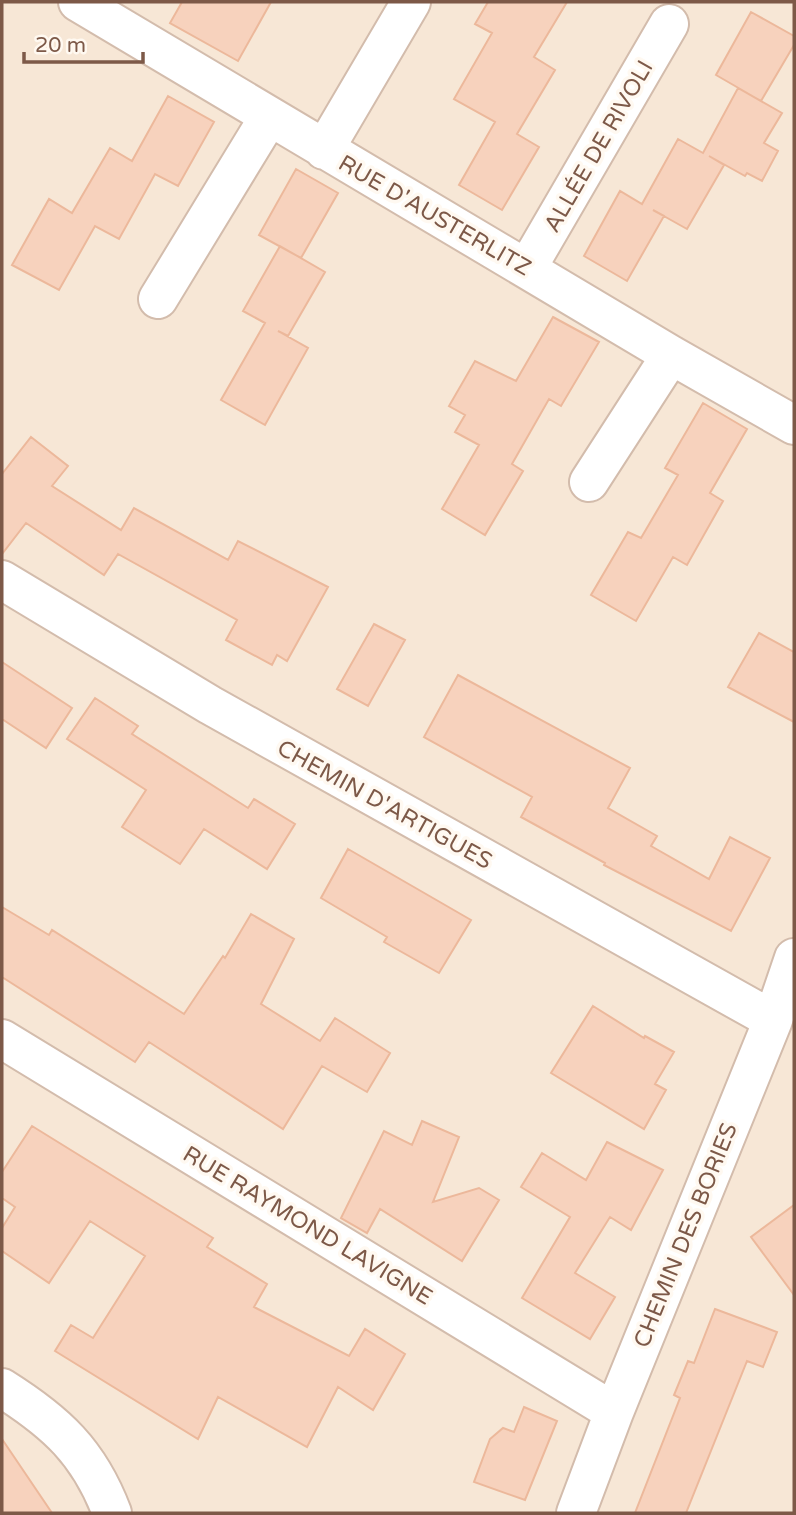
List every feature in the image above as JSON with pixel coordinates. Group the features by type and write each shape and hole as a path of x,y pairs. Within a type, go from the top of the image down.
{"street":[{"name":"RUE D'AUSTERLITZ","path":"78,2 125,13 269,117 794,425"},
{"path":"324,150 411,2"},
{"name":"ALLÉE DE RIVOLI","path":"527,268 668,24"},
{"path":"158,299 269,117"},
{"path":"589,482 671,355"},
{"name":"CHEMIN D'ARTIGUES","path":"2,580 210,705 773,1020"},
{"name":"CHEMIN DES BORIES","path":"576,1513 614,1412 773,1020 794,958"},
{"name":"RUE RAYMOND LAVIGNE","path":"2,1039 614,1412"},
{"path":"2,1388 42,1413 76,1446 100,1483 112,1513"}],"shaded area":[{"path":"2,2 794,2 794,1513 2,1513"}],"building":[{"path":"182,2 271,2 238,61 170,23"},
{"path":"488,2 567,2 534,57 555,70 517,134 539,147 502,210 459,185 495,122 454,99 492,33 475,24"},
{"path":"751,12 794,36 794,45 761,101 716,75"},
{"path":"738,88 782,113 764,143 778,151 762,181 747,173 745,176 709,156 724,165 687,229 664,216 627,281 584,256 620,191 642,204 678,139 703,153"},
{"path":"168,96 214,122 178,186 155,174 119,239 95,226 59,290 12,265 49,199 72,213 110,148 132,161"},
{"path":"296,169 338,193 301,258 259,235"},
{"path":"280,246 325,272 288,336 278,331 308,348 265,425 221,400 265,323 243,311"},
{"path":"553,317 599,342 561,406 549,399 512,464 523,471 485,535 442,509 479,445 455,432 465,415 449,406 475,361 516,381"},
{"path":"703,403 747,429 710,493 723,501 687,565 673,557 636,621 591,595 628,532 641,538 678,475 665,468"},
{"path":"31,437 68,466 52,486 121,530 134,508 228,560 238,541 328,587 287,661 277,655 272,665 226,640 237,620 118,554 104,575 26,523 2,554 2,474"},
{"path":"374,624 405,640 368,706 337,689"},
{"path":"759,633 794,652 794,722 728,687"},
{"path":"2,662 72,708 46,748 2,719"},
{"path":"458,675 630,768 608,808 657,836 651,846 709,879 730,837 770,858 731,931 604,865 605,863 521,817 532,797 424,737"},
{"path":"95,698 138,726 132,734 248,808 254,799 295,824 267,869 204,829 180,864 122,827 146,790 67,739"},
{"path":"348,849 471,920 439,973 384,942 387,937 321,898"},
{"path":"2,907 49,935 52,930 184,1014 223,956 225,958 251,914 294,939 261,1004 320,1041 335,1018 390,1053 367,1092 322,1066 283,1129 149,1042 135,1062 2,977"},
{"path":"593,1006 644,1038 645,1036 674,1052 655,1084 666,1090 644,1129 551,1073"},
{"path":"422,1121 459,1137 433,1202 479,1188 499,1200 462,1261 380,1209 367,1233 341,1218 384,1131 412,1145"},
{"path":"32,1126 213,1238 207,1247 267,1284 254,1307 349,1356 365,1329 405,1354 373,1410 338,1387 307,1447 218,1397 198,1439 55,1351 71,1325 93,1338 145,1256 90,1221 49,1283 2,1251 2,1228 15,1207 2,1198 2,1172"},
{"path":"607,1142 663,1170 631,1230 610,1217 575,1273 615,1297 590,1339 522,1298 570,1217 521,1187 542,1153 586,1180"},
{"path":"794,1205 794,1295 751,1237"},
{"path":"715,1309 777,1332 763,1367 747,1361 686,1513 635,1513 680,1398 674,1395 688,1361 694,1363"},
{"path":"524,1407 557,1421 525,1500 474,1482 490,1439 503,1428 514,1432"},
{"path":"2,1439 52,1513 2,1513"}]}
